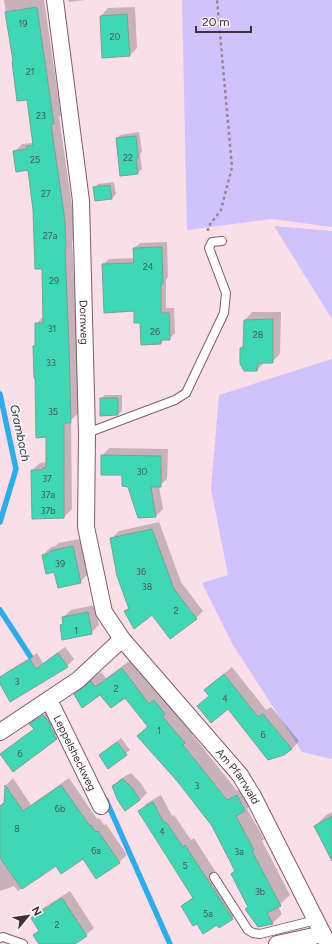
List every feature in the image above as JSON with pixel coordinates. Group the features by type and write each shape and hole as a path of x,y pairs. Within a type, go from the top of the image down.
{"street":[{"name":"Dornweg","path":"55,0 81,201 87,433 86,527 104,612 122,639"},
{"path":"0,732 78,680 122,639"},
{"name":"Am Pfarrwald","path":"122,639 240,776 254,798 323,933"},
{"name":"Leppelsheckweg","path":"49,700 101,806"},
{"path":"277,944 323,933"}],"lane":[{"path":"87,433 176,400 186,393 224,313 226,293 209,248 212,242 222,240"},
{"path":"214,876 248,930 253,933 323,933"},
{"path":"0,938 3,936 24,944"}],"path":[{"path":"212,242 208,239 208,227 221,210 232,167 217,0"}],"shaded area":[{"path":"182,0 332,0 332,227 272,219 187,230"},
{"path":"274,226 332,231 332,319"},
{"path":"332,359 332,759 302,752 233,645 202,583 228,575 211,489 219,395"}],"building":[{"path":"37,7 54,124 51,124 65,221 71,423 64,423 64,518 32,519 31,470 43,470 43,468 46,468 46,437 36,438 33,346 35,346 35,323 43,323 42,269 35,269 33,210 28,170 16,172 13,151 27,149 27,146 33,145 27,100 17,101 13,61 5,12"},
{"path":"127,14 130,56 102,58 100,16"},
{"path":"136,136 138,174 120,176 116,138"},
{"path":"110,185 112,199 95,201 93,187"},
{"path":"162,247 163,284 161,284 161,313 169,313 170,340 161,340 161,344 141,345 140,323 134,323 134,311 104,313 102,264 134,263 133,248"},
{"path":"273,319 273,363 258,363 257,371 244,371 240,364 240,348 243,348 244,320"},
{"path":"100,398 118,398 118,415 100,416"},
{"path":"101,455 161,456 161,487 151,487 156,517 138,518 128,487 122,486 122,475 101,475"},
{"path":"152,529 174,589 197,619 170,639 152,615 134,629 124,611 129,609 117,576 110,538"},
{"path":"73,546 81,583 58,588 54,572 46,574 42,555 50,553 50,551"},
{"path":"88,612 92,634 62,640 60,625 63,624 62,617"},
{"path":"58,653 68,667 10,702 0,684 0,677 30,659 36,669"},
{"path":"122,668 149,704 154,700 165,714 162,716 185,743 183,745 227,800 237,795 245,811 236,816 254,850 252,851 281,906 267,913 273,924 258,927 245,909 248,907 231,874 235,871 212,826 178,782 137,736 148,727 125,698 111,708 100,695 82,708 74,694 91,681 95,687"},
{"path":"224,674 258,717 263,714 292,749 284,755 268,760 228,709 211,723 197,706 209,696 204,690"},
{"path":"43,715 49,722 50,727 55,734 53,735 57,739 13,772 0,754 34,729 29,724"},
{"path":"117,742 127,755 108,769 99,755"},
{"path":"123,779 133,789 140,800 125,811 117,799 112,786"},
{"path":"5,785 23,811 61,785 90,826 91,825 96,832 98,831 120,863 96,879 83,859 61,874 56,866 22,889 0,858 0,806 4,804"},
{"path":"153,802 164,823 166,822 183,847 185,845 233,919 219,928 217,925 203,934 197,924 193,926 181,906 193,898 138,811"},
{"path":"332,816 332,861 314,826"},
{"path":"62,898 87,936 75,944 39,944 33,935 39,931 31,918"}],"waterway":[{"name":"Grambach","path":"0,394 16,469 0,522"},
{"path":"0,610 30,656"},
{"path":"106,800 170,944"}]}
